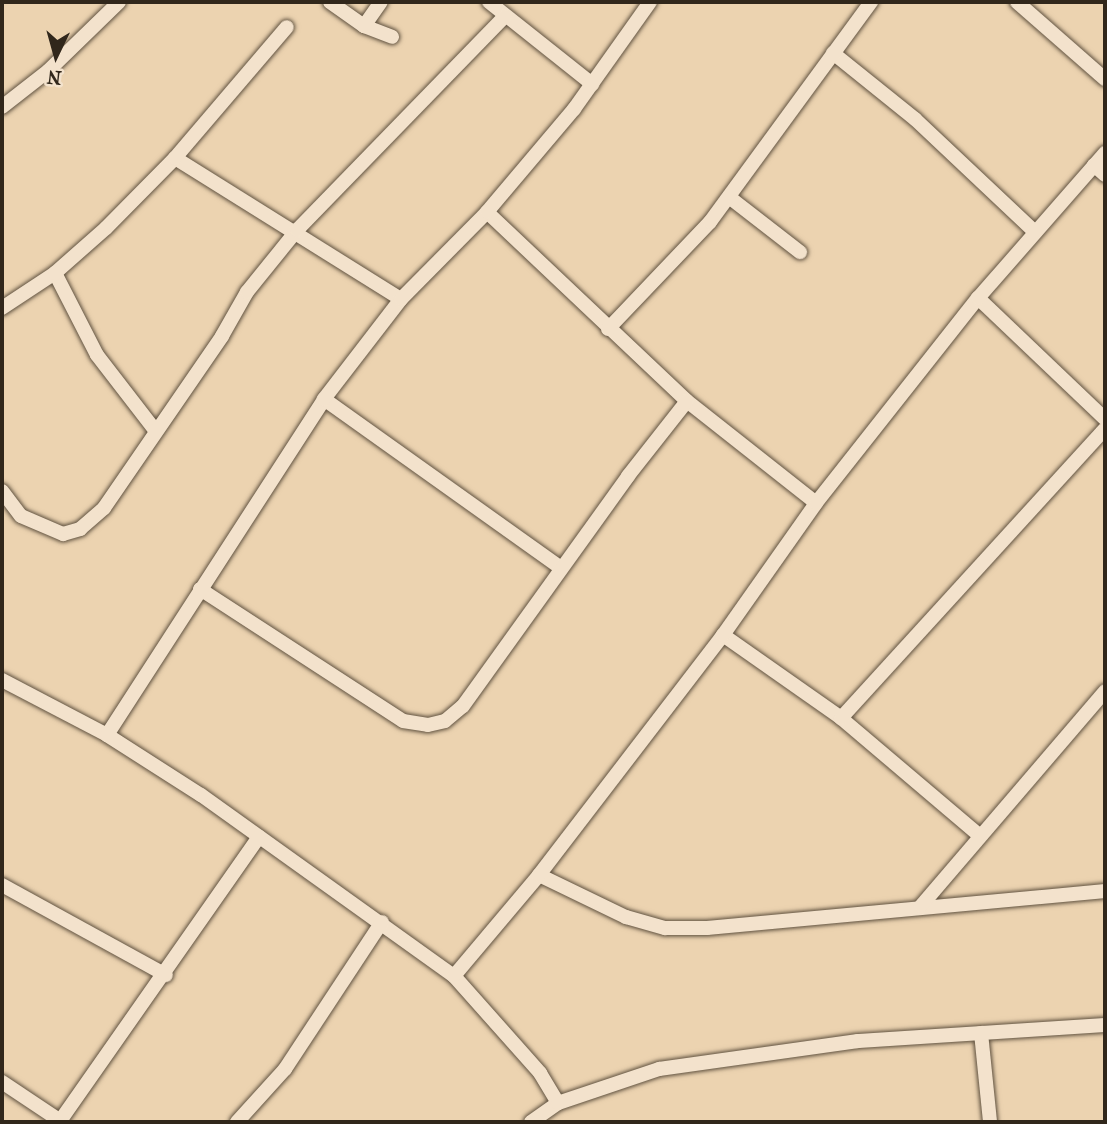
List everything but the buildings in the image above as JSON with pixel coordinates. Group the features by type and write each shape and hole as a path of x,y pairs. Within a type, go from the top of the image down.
{"street":[{"path":"2,107 48,71 119,2"},
{"path":"330,2 364,26 392,37"},
{"path":"364,26 381,2"},
{"path":"489,2 592,84"},
{"path":"107,736 324,399 401,299 487,212 592,84 650,2"},
{"path":"608,329 729,197 872,2"},
{"path":"1026,5 1105,79"},
{"path":"2,491 21,516 41,528 63,534 80,529 104,509 155,430 222,336 247,292 297,230 505,16"},
{"path":"2,308 55,273 175,158 287,27"},
{"path":"833,53 915,119 1035,232"},
{"path":"454,976 539,875 723,635 816,503 978,298 1035,232 1100,170 1105,153"},
{"path":"175,158 297,230 401,299"},
{"path":"729,197 800,251"},
{"path":"487,212 608,329 688,401 816,503"},
{"path":"55,273 97,355 155,430"},
{"path":"978,298 1105,419"},
{"path":"324,399 561,568"},
{"path":"200,589 403,721 428,725 445,721 463,706 561,568 688,401"},
{"path":"841,718 1105,429"},
{"path":"723,635 841,718 979,835"},
{"path":"2,680 107,736 382,922 454,976 540,1073 558,1103"},
{"path":"921,906 1105,691"},
{"path":"2,1082 61,1121 166,975 259,838"},
{"path":"539,875 626,917 664,928 707,928 1105,891"},
{"path":"2,885 166,975"},
{"path":"237,1122 285,1069 382,922"},
{"path":"531,1122 558,1103 659,1069 771,1050 1105,1025"},
{"path":"981,1033 990,1122"}]}
